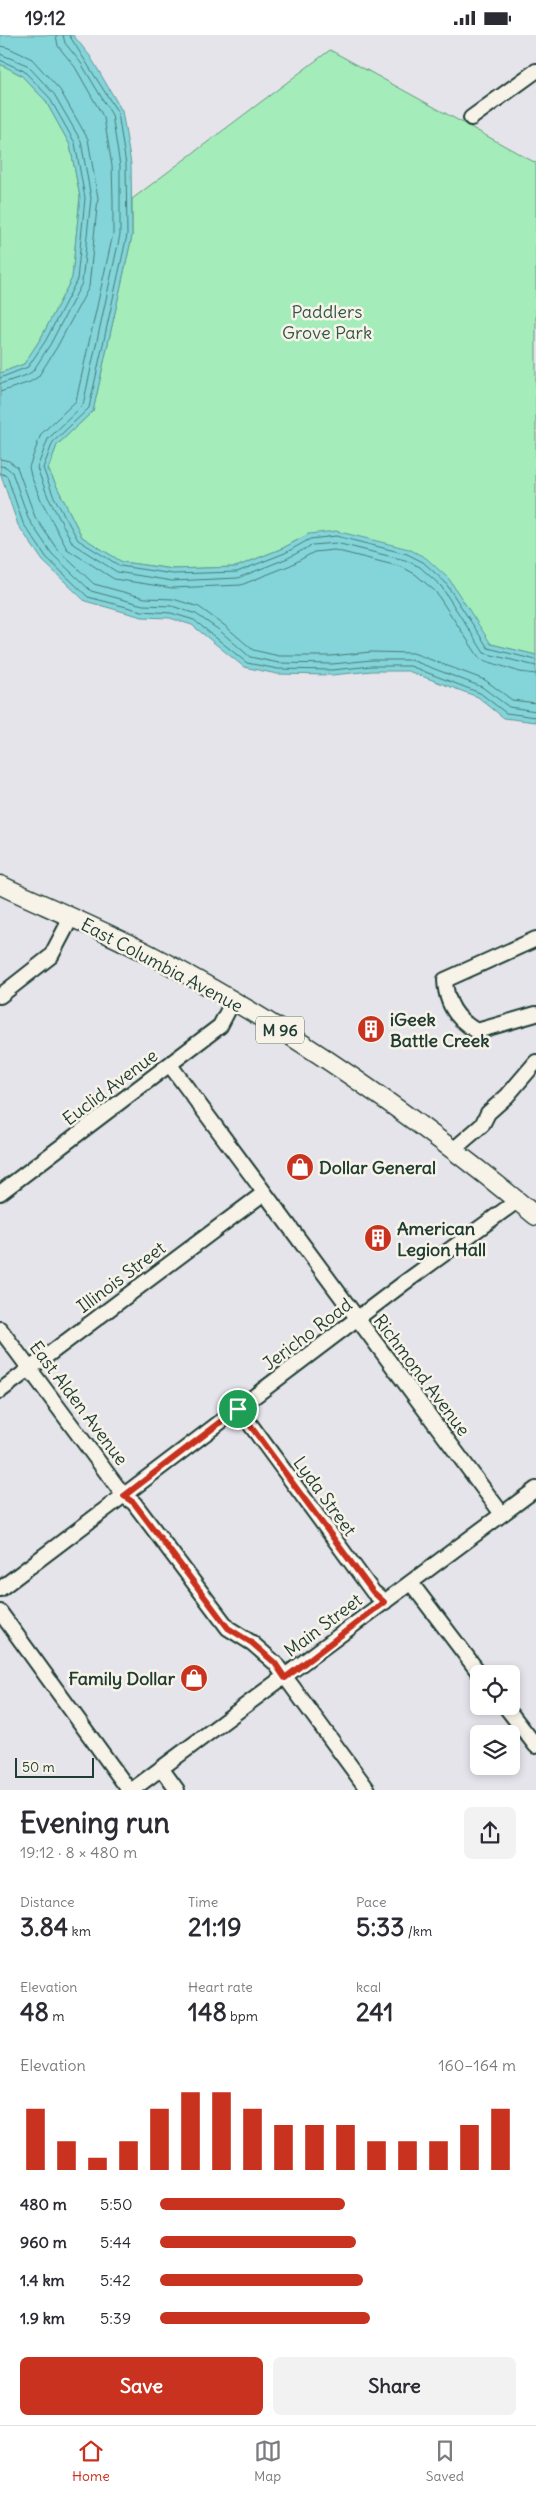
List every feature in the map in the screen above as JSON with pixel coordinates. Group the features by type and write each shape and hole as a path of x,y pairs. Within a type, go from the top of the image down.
{"main road":[{"name":"East Columbia Avenue","path":"0,885 151,955 234,1001 347,1073 450,1147 536,1216"}],"street":[{"path":"471,118 536,71"},
{"path":"0,995 52,956 71,918"},
{"path":"535,1019 477,1031 466,1026 454,1012 445,994 445,979 536,939"},
{"name":"Euclid Avenue","path":"0,1193 220,1026 234,1001"},
{"path":"450,1147 482,1125 486,1116 536,1061"},
{"name":"Richmond Avenue","path":"170,1065 502,1514"},
{"name":"Illinois Street","path":"0,1391 264,1193"},
{"name":"Jericho Road","path":"0,1589 517,1201"},
{"name":"East Alden Avenue","path":"0,1329 124,1496 134,1503 228,1628 252,1643 275,1663 368,1790"},
{"name":"Lyda Street","path":"238,1409 373,1592 384,1602"},
{"name":"Main Street","path":"130,1790 285,1678 536,1489"},
{"path":"411,1583 473,1665"},
{"path":"0,1612 130,1790"},
{"path":"512,1715 536,1746"},
{"path":"161,1769 177,1790"}],"green space":[{"name":"Paddlers Grove Park","path":"330,50 536,163 536,655 491,644 309,534 283,548 236,567 173,569 122,562 82,537 48,469 57,445 93,411 132,236 132,199"},
{"path":"0,64 21,75 45,100 70,145 80,197 72,278 41,338 24,364 0,373"}],"water":[{"path":"0,35 73,35 90,56 122,111 131,164 132,236 93,411 57,445 48,469 82,537 122,562 173,569 236,567 283,548 309,534 336,531 409,549 426,558 449,579 491,644 536,655 536,722 504,718 478,697 408,671 372,671 332,675 277,674 244,667 192,625 170,618 142,617 85,601 43,561 18,525 0,472 0,373 24,364 41,338 72,278 80,197 70,145 45,100 21,75 0,64"}],"place":[{"name":"iGeek Battle Creek","path":"371,1029"},
{"name":"Dollar General","path":"300,1167"},
{"name":"American Legion Hall","path":"378,1238"},
{"name":"Family Dollar","path":"194,1678"}],"route":[{"path":"238,1409 373,1592 384,1602 285,1678 275,1663 252,1643 228,1628 211,1608 199,1589 169,1552 134,1503 124,1496 238,1409"}]}
